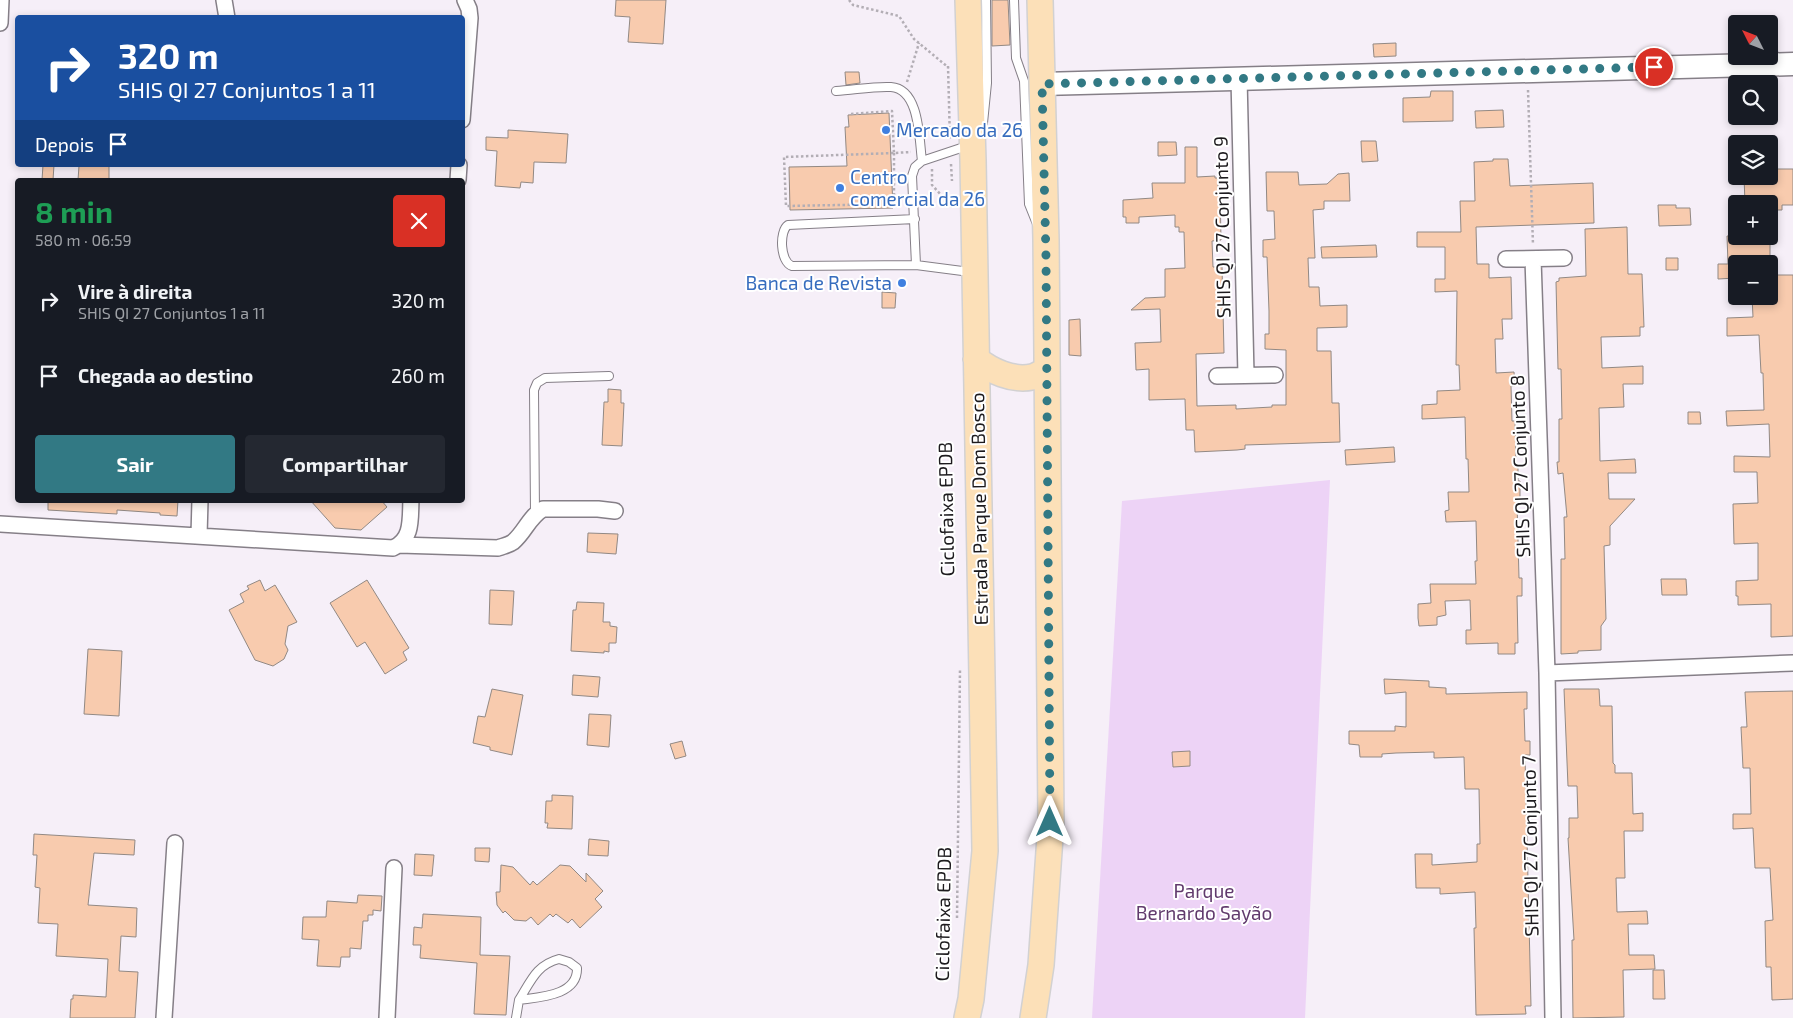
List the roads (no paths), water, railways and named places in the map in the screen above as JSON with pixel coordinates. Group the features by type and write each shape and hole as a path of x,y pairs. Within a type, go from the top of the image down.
{"main road":[{"name":"Estrada Parque Dom Bosco","path":"967,1018 971,999 985,851 968,0"},
{"path":"1033,1018 1041,965 1050,822 1046,239 1040,0"},
{"path":"976,359 988,369 1017,377 1032,377 1047,370"}],"street":[{"path":"0,23 2,0"},
{"path":"224,0 226,15"},
{"path":"465,0 470,18 465,82"},
{"path":"1042,84 1793,64"},
{"name":"SHIS QI 27 Conjunto 9","path":"1238,78 1246,375"},
{"name":"SHIS QI 27 Conjunto 8","path":"1533,258 1547,673"},
{"path":"1506,259 1564,258"},
{"path":"1216,376 1275,375"},
{"path":"199,536 200,503"},
{"path":"399,545 408,533 411,503"},
{"path":"0,524 392,548 399,545 498,548 512,543 535,513 543,509 598,509 615,511"},
{"path":"1547,673 1793,663"},
{"name":"SHIS QI 27 Conjunto 7","path":"1547,673 1553,1018"},
{"path":"164,1018 175,843"},
{"path":"387,1018 394,868"}],"lane":[{"path":"916,265 912,176 915,167 922,161 972,144 987,83 986,0"},
{"path":"1014,0 1016,58 1024,81 1029,204 1034,220 1046,239"},
{"path":"836,91 892,87 904,91 912,102 916,115 922,161"},
{"path":"914,219 788,225 782,232 784,260 792,266 916,265 974,272"},
{"path":"535,513 534,390 537,383 545,378 609,376"},
{"path":"516,1018 519,1000 538,970 547,962 559,959 570,962 576,968 577,976 571,984 559,993 519,1000"}],"place":[{"name":"Mercado da 26","path":"886,130"},
{"name":"Centro comercial da 26","path":"840,188"},
{"name":"Banca de Revista","path":"902,283"}],"park label":[{"name":"Parque Bernardo Sayão","path":"1204,902"}]}
